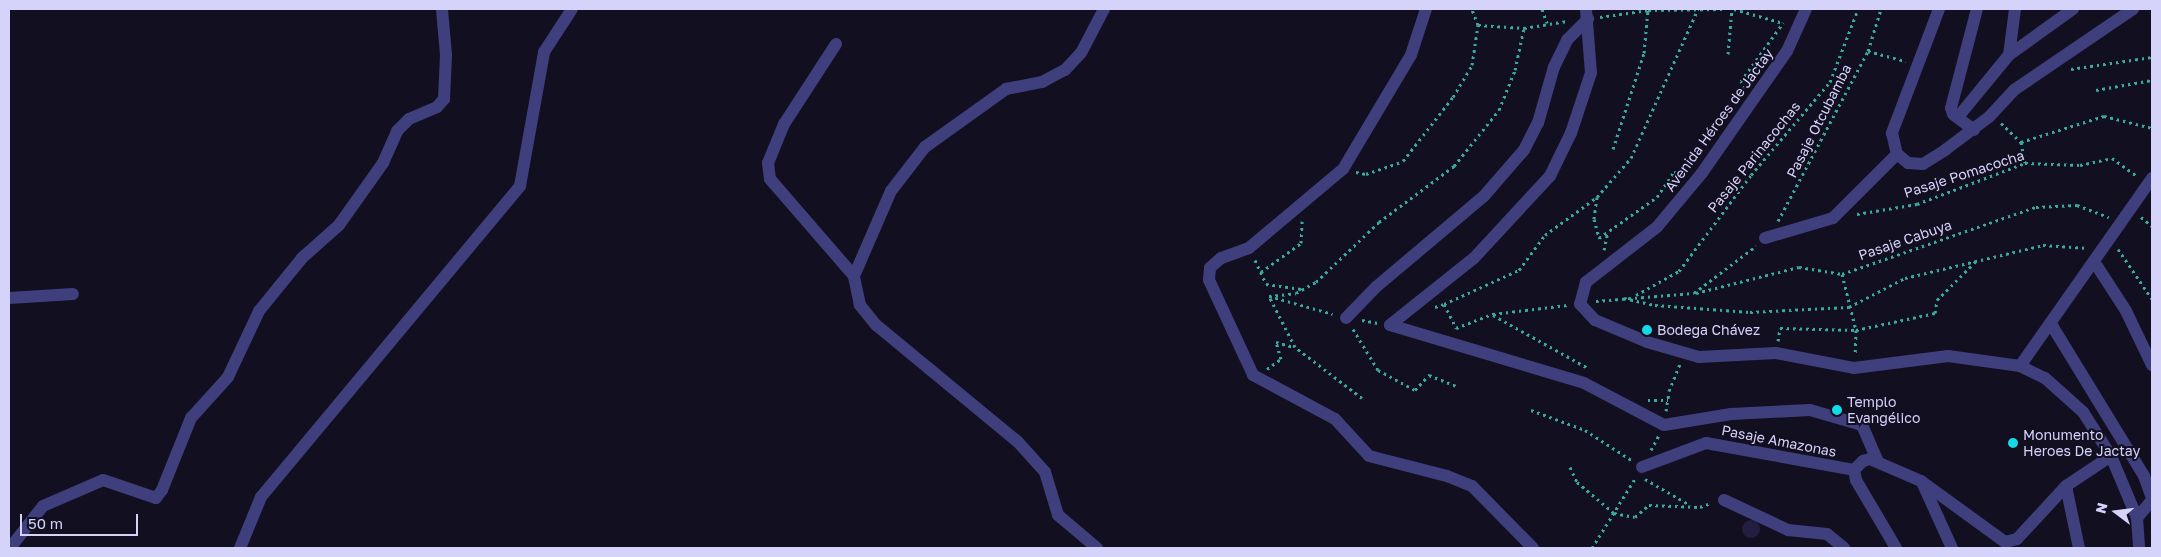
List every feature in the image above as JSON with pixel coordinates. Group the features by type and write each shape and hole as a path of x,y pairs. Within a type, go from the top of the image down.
{"street":[{"path":"10,548 42,506 103,480 156,498 191,418 228,377 259,312 302,258 339,225 383,163 397,131 409,119 437,107 444,99 446,55 442,9"},
{"path":"240,548 261,497 520,186 544,52 572,9"},
{"path":"854,276 891,191 925,147 1006,89 1042,82 1065,70 1081,53 1104,9"},
{"path":"1426,9 1411,55 1343,169 1249,248 1221,258 1210,268 1208,280 1214,299 1256,377 1335,419 1369,456 1472,486 1533,548"},
{"name":"Avenida Héroes de Jactay","path":"1580,304 1586,282 1614,263 1677,205 1799,27 1806,9"},
{"path":"1939,9 1892,133 1897,154 1908,163 1923,164 1974,130 1990,117 2014,90 2133,9"},
{"path":"1974,130 1958,117 1951,108 1976,9"},
{"path":"2009,55 2015,9"},
{"path":"1958,117 2009,55 2058,14 2073,9"},
{"path":"1346,318 1376,287 1484,196 1524,150 1538,122 1554,67 1566,40 1587,14"},
{"path":"1390,325 1474,258 1550,176 1571,133 1591,72 1587,14"},
{"path":"836,44 784,124 768,163 770,179 854,276 860,304 876,325 1018,442 1044,472 1058,515 1097,548"},
{"path":"1765,238 1833,218 1897,154"},
{"path":"2020,366 2150,181"},
{"path":"2094,262 2126,312 2152,365"},
{"path":"9,298 73,294"},
{"path":"1580,304 1594,320 1684,355 1719,358 1776,353 1854,368 1948,356 2020,366 2045,378 2084,412 2111,456 2137,518 2138,548"},
{"path":"2051,324 2144,476 2152,499 2137,518"},
{"path":"1390,325 1584,383 1664,425 1731,414 1810,410 1853,422 1862,425 1878,462"},
{"name":"Pasaje Amazonas","path":"1640,471 1706,443 1854,470"},
{"path":"1896,548 1856,480 1854,470 1863,461 1878,462 1921,481 2006,545 2026,530 2066,486 2111,456"},
{"path":"1921,481 1952,548"},
{"path":"2066,486 2079,548"},
{"path":"1724,500 1788,530 1827,534 1844,548"}],"path":[{"path":"1343,169 1366,174 1404,161 1453,97 1472,65 1478,24 1472,9"},
{"path":"1542,9 1547,24"},
{"path":"1613,149 1644,53 1647,9"},
{"path":"1426,311 1519,270 1545,235 1597,197 1631,158 1698,9"},
{"path":"1728,54 1733,9 1799,27"},
{"name":"Pasaje Parinacochas","path":"1636,295 1679,271 1751,175 1830,82 1858,9"},
{"name":"Pasaje Otcubamba","path":"1694,293 1765,238 1791,202 1868,51 1881,9"},
{"path":"1751,98 1741,81 1783,23"},
{"path":"1269,296 1303,289 1379,222 1454,166 1499,110 1516,70 1524,28"},
{"path":"1868,51 1918,64"},
{"path":"2066,69 2152,57"},
{"path":"2096,90 2152,80"},
{"path":"2021,142 2104,116 2152,128"},
{"path":"1990,117 2021,142 2026,163"},
{"path":"2001,124 2006,117"},
{"name":"Pasaje Pomacocha","path":"1833,218 1916,204 2026,163 2080,165 2112,158 2150,181"},
{"path":"1597,197 1594,219 1598,238 1657,197 1674,172 1683,175 1688,167"},
{"path":"1261,272 1301,243 1303,204"},
{"name":"Pasaje Cabuya","path":"1636,295 1694,293 1799,267 1842,274 2036,208 2077,204 2122,222"},
{"path":"1621,298 1655,305 1750,312 1849,307 1905,278 2043,245 2107,243 2152,299"},
{"path":"1249,248 1266,284 1303,289"},
{"path":"1776,353 1780,328 1856,330 1935,313 1937,300 1975,261"},
{"path":"1842,274 1856,330 1854,368"},
{"path":"1444,304 1456,328 1493,314 1580,304 1636,295"},
{"path":"1269,296 1346,318 1390,325"},
{"path":"1269,296 1295,347"},
{"path":"1493,314 1593,372"},
{"path":"1346,318 1378,370 1415,390 1429,375 1456,386"},
{"path":"1256,377 1281,359 1276,342 1295,347 1362,398"},
{"path":"1644,400 1668,400"},
{"path":"1531,410 1585,430 1690,505"},
{"path":"1570,468 1577,482 1614,513 1635,517 1649,505 1690,505 1700,507 1724,500"},
{"path":"1592,548 1630,487"}],"building":[{"path":"1751,520 1757,523 1760,529 1757,535 1751,538 1745,535 1742,529 1745,523"}],"place":[{"name":"Bodega Chávez","path":"1647,330"},
{"name":"Templo Evangélico","path":"1837,410"},
{"name":"Monumento Heroes De Jactay","path":"2013,443"}]}
